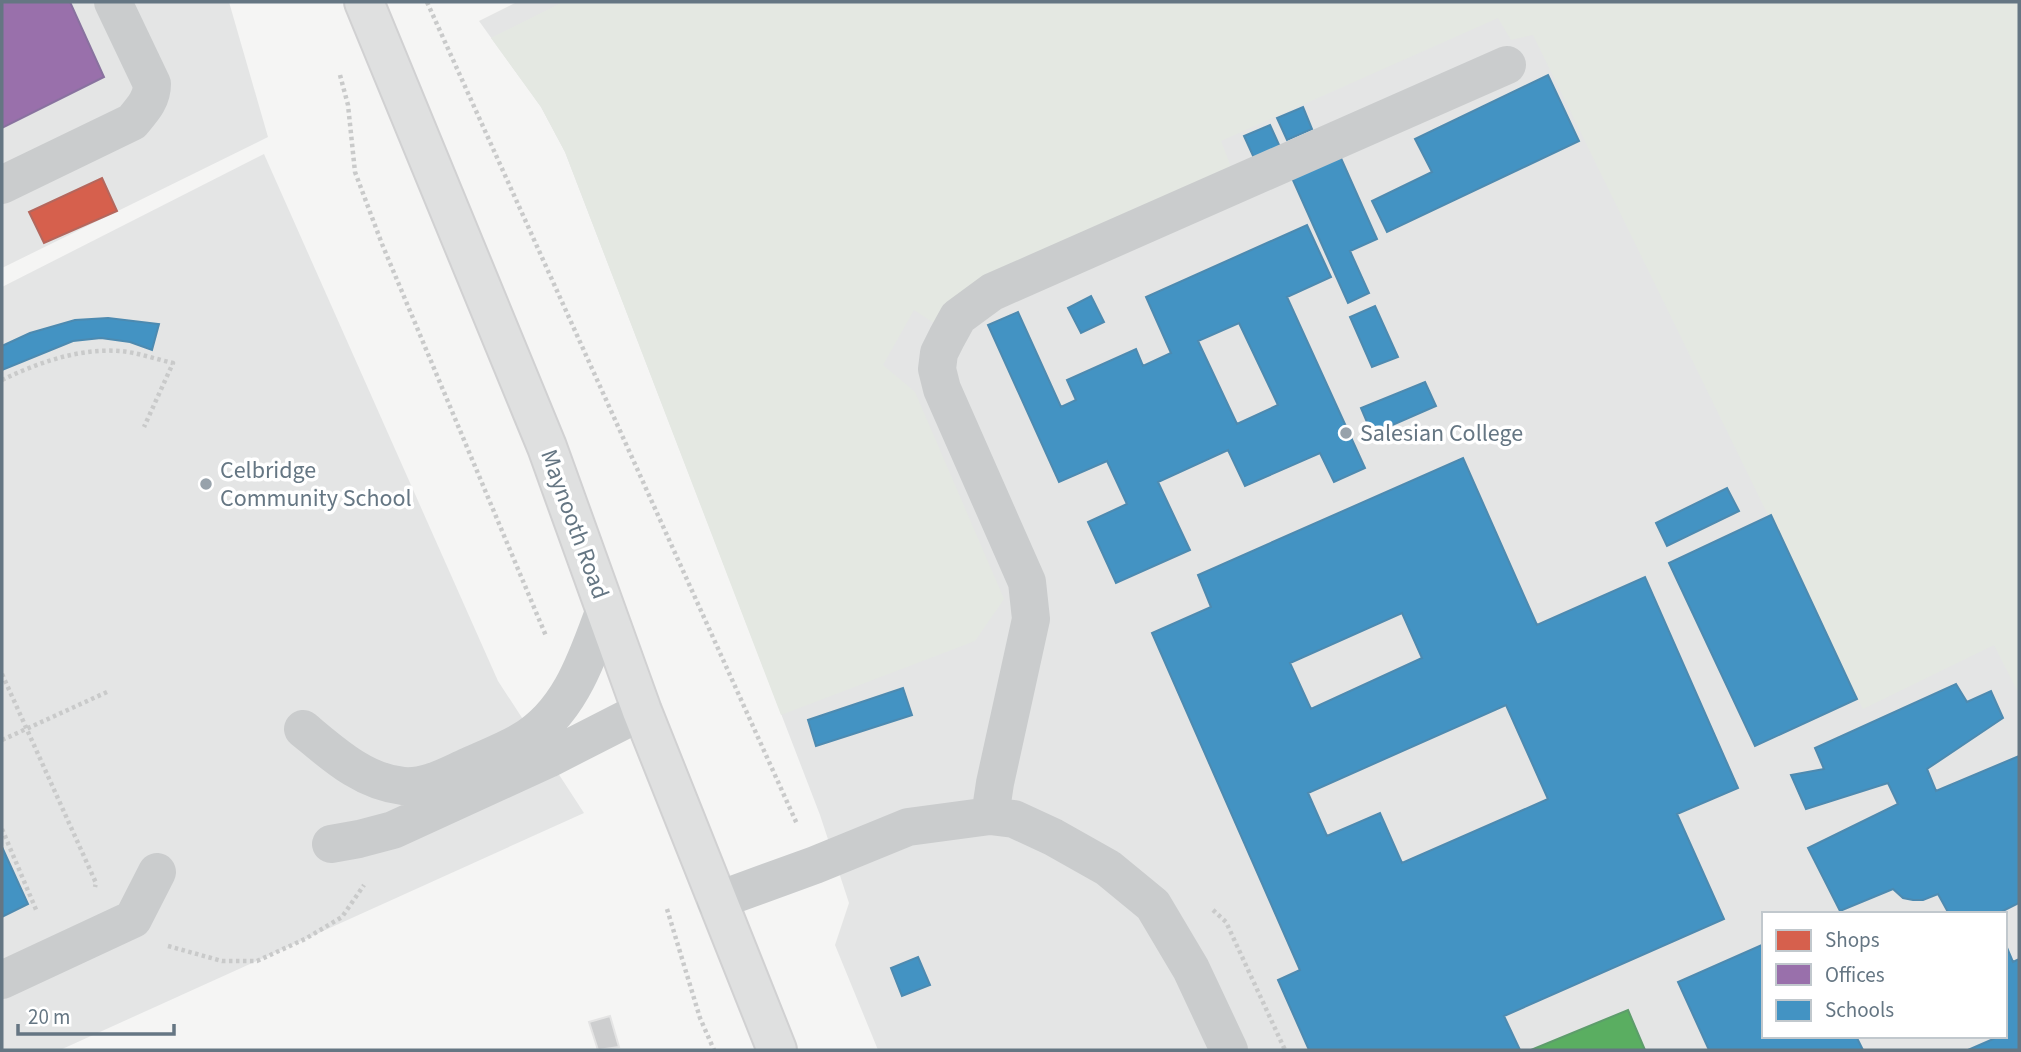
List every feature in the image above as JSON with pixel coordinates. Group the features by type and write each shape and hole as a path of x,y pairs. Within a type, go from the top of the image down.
{"main road":[{"name":"Maynooth Road","path":"364,2 547,447 642,711 777,1050"}],"lane":[{"path":"2,185 132,122 145,107 152,94 152,84 113,2"},
{"path":"990,816 1031,619 1027,582 942,389 937,369 939,353 958,317 992,292 1507,65"},
{"path":"303,729 347,765 380,781 404,786 431,783 523,740 548,721 563,703 584,665 605,609"},
{"path":"331,844 393,830 548,759 642,711"},
{"path":"716,901 908,827 990,816 1014,819 1108,868 1153,905 1191,969 1229,1050"},
{"path":"2,980 133,919 157,872"}],"path":[{"path":"427,2 815,864"},
{"path":"337,65 348,105 355,172 382,244 543,631 573,685"},
{"path":"2,380 76,353 120,351 173,363 144,427"},
{"path":"2,674 96,883 93,901 85,911 116,927 179,950 222,961 257,961 305,939 342,917 369,878"},
{"path":"2,740 107,691"},
{"path":"2,829 37,913"},
{"path":"664,899 701,1018 714,1050"}],"shaded area":[{"path":"2,2 229,2 268,137 2,268"},
{"name":"Salesian College","path":"517,2 2019,2 2019,1050 878,1050 835,945 849,903 820,815 565,152 541,107 479,21"},
{"path":"563,2 2019,2 2019,694 1994,645 1863,709 1533,35 1511,40 1498,18 1221,141 1231,167 937,325 914,310 883,365 915,392 1004,599 975,641 781,715 565,152 541,107 491,38"},
{"name":"Celbridge Community School","path":"264,154 498,681 584,813 60,1050 2,1050 2,287"}],"building: Shops":[{"path":"102,178 117,211 44,243 29,212"}],"building: Offices":[{"path":"2,2 70,2 104,77 2,128"}],"building: Schools":[{"path":"1548,75 1579,141 1387,232 1372,201 1432,172 1415,139"},
{"path":"1303,107 1312,129 1287,140 1277,118"},
{"path":"1270,125 1280,147 1254,158 1244,136"},
{"path":"1340,156 1377,239 1350,251 1369,293 1348,303 1292,178"},
{"path":"1307,225 1331,277 1287,297 1365,468 1334,482 1320,453 1245,486 1228,450 1158,482 1190,550 1116,583 1088,522 1127,504 1107,461 1059,482 988,325 1018,312 1061,407 1076,400 1067,380 1136,349 1143,366 1171,353 1146,297","holes":["1239,323 1278,405 1237,424 1198,341"]},
{"path":"1091,296 1104,322 1081,333 1068,308"},
{"path":"1375,306 1398,357 1372,367 1350,317"},
{"path":"108,318 159,324 152,350 130,342 101,338 73,341 2,370 2,346 30,333 75,320"},
{"path":"1425,382 1436,406 1372,434 1361,408"},
{"path":"1463,458 1537,625 1645,577 1738,788 1677,814 1724,919 1504,1016 1520,1050 1309,1050 1278,980 1300,970 1152,633 1211,607 1198,575","holes":["1402,613 1422,658 1311,709 1290,663","1506,705 1548,799 1402,863 1380,813 1327,836 1308,793"]},
{"path":"1727,488 1739,511 1667,546 1656,523"},
{"path":"1771,515 1857,699 1755,746 1669,563"},
{"path":"1956,684 1967,702 1991,691 2003,718 1927,769 1936,791 2019,756 2019,903 2001,912 1948,912 1938,894 1923,900 1913,900 1903,898 1893,889 1840,911 1808,848 1898,804 1888,783 1806,809 1791,775 1824,769 1815,748"},
{"path":"903,688 912,715 816,746 808,720"},
{"path":"2,847 28,904 2,917"},
{"path":"1762,945 1762,1038 1857,1038 1863,1050 1709,1050 1678,982"},
{"path":"2007,948 2013,962 2019,959 2019,1050 1968,1050 1995,1038 2007,1038"},
{"path":"918,957 930,985 902,996 891,968"}],"building: Public":[{"path":"1628,1010 1645,1050 1531,1050"}],"building: Other":[{"path":"610,1016 619,1047 598,1050 589,1022"}],"place":[{"name":"Salesian College","path":"1346,433"},
{"name":"Celbridge Community School","path":"206,484"}]}
